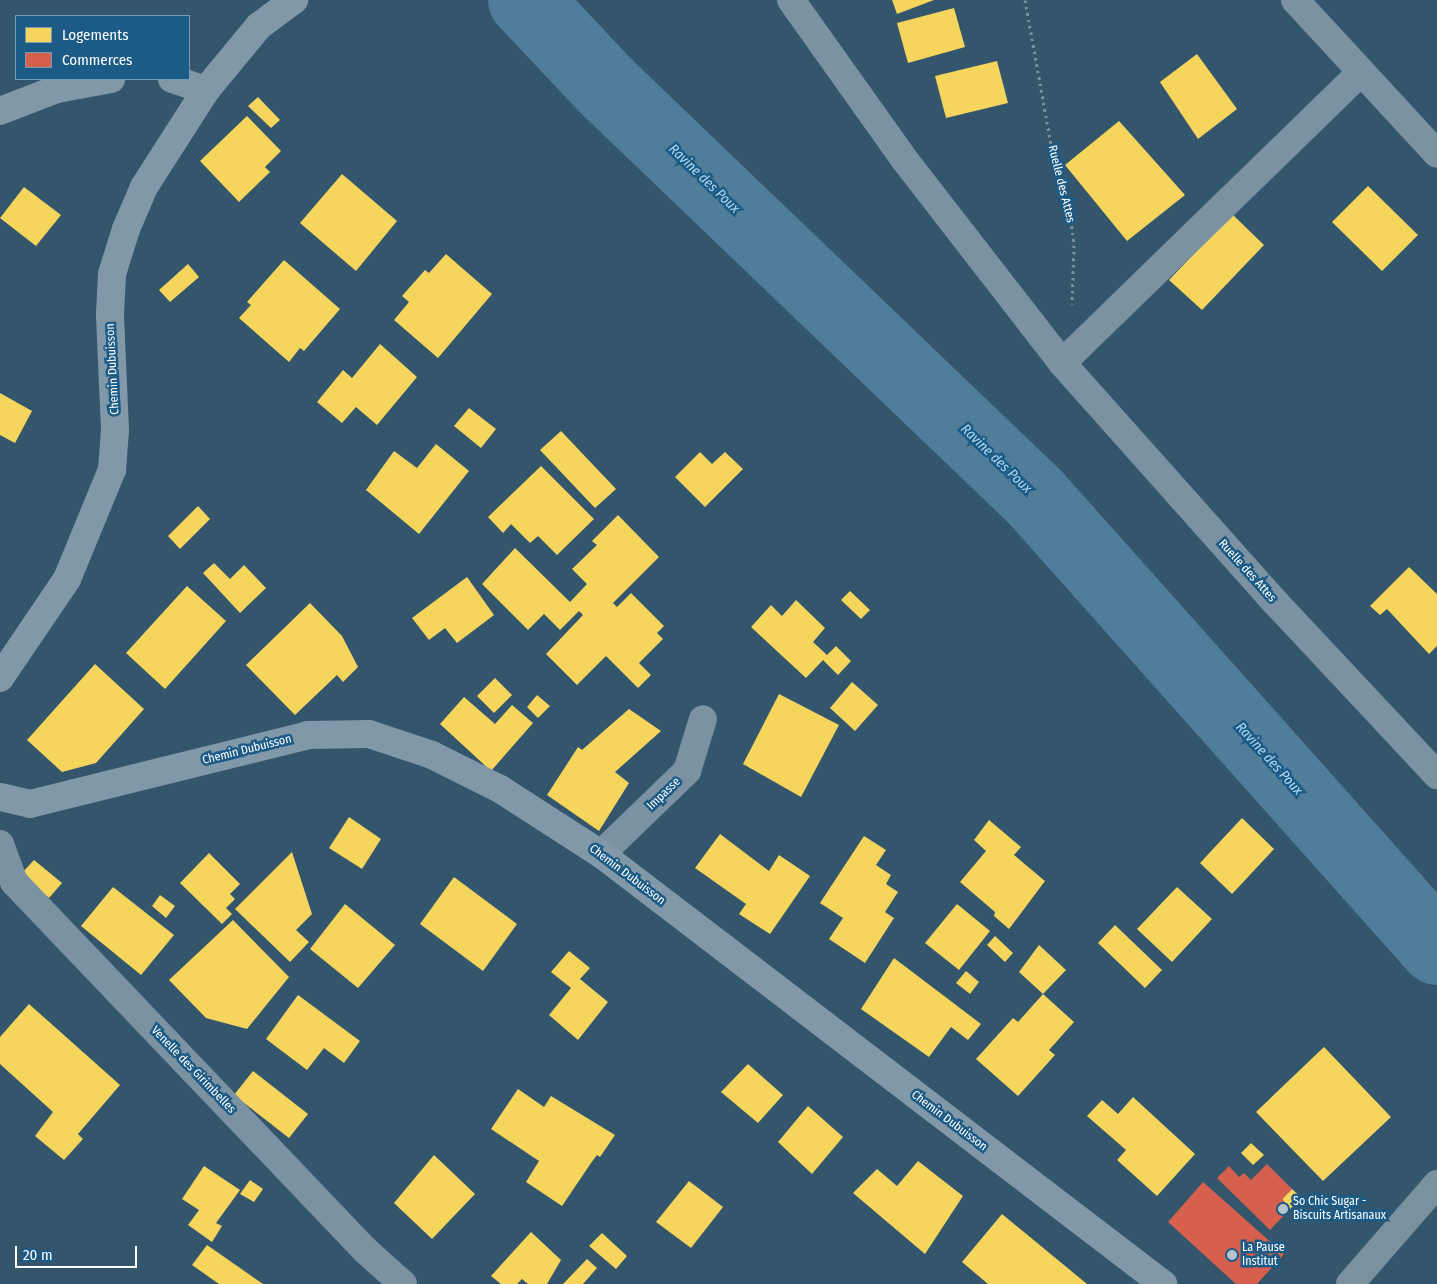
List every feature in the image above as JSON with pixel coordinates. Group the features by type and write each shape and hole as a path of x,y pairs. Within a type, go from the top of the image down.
{"main road":[{"name":"Chemin Dubuisson","path":"0,678 67,579 100,505 112,470 115,430 110,314 112,274 126,229 144,187 206,90 259,26 294,0"},
{"path":"0,110 57,89 106,80"},
{"path":"175,80 206,90"},
{"name":"Chemin Dubuisson","path":"0,797 30,804 308,735 369,734 432,755 500,789 601,854 1163,1284"},
{"path":"1350,1284 1437,1184"}],"street":[{"name":"Ruelle des Attes","path":"791,0 904,159 1062,363 1276,604 1437,775"},
{"path":"1295,0 1437,154"},
{"path":"1062,363 1361,72"},
{"name":"Impasse","path":"601,854 687,771 703,719"},
{"name":"Venelle des Girimbelles","path":"0,844 14,882 365,1250 404,1284"}],"path":[{"name":"Ruelle des Attes","path":"1025,0 1057,178 1070,213 1074,245 1072,305 1090,334"}],"building: Logements":[{"path":"892,0 934,0 897,14"},
{"path":"954,8 965,47 908,63 897,23"},
{"path":"1197,54 1237,109 1198,139 1160,82"},
{"path":"997,61 1008,103 946,118 935,76"},
{"path":"258,97 280,120 271,128 248,106"},
{"path":"247,116 281,151 265,167 270,172 239,202 200,161"},
{"path":"1119,121 1185,195 1127,241 1065,165"},
{"path":"342,174 397,221 356,271 300,223"},
{"path":"1368,186 1418,235 1382,271 1332,222"},
{"path":"24,187 61,215 36,246 0,218"},
{"path":"1232,214 1264,245 1202,310 1169,280"},
{"path":"446,254 492,294 438,358 394,320 409,302 402,296 425,270 429,273"},
{"path":"284,260 340,309 304,351 300,348 289,362 239,318 251,305 247,302"},
{"path":"188,264 199,277 170,302 159,290"},
{"path":"380,344 417,377 377,425 356,407 342,423 317,402 343,370 352,378"},
{"path":"0,393 32,411 15,443 0,435"},
{"path":"469,408 496,429 481,448 454,426"},
{"path":"561,431 616,489 595,508 540,450"},
{"path":"436,444 469,471 419,534 366,490 394,451 417,468"},
{"path":"700,452 712,464 725,452 743,469 705,507 675,477"},
{"path":"541,466 594,519 557,555 538,536 530,543 511,524 503,533 488,517"},
{"path":"198,506 210,519 180,549 168,536"},
{"path":"618,515 659,557 613,603 617,607 631,593 664,626 657,633 663,639 639,663 651,675 638,688 606,656 577,685 546,654 583,615 579,611 560,630 544,614 528,630 482,584 515,548 570,602 587,584 572,569 597,545 592,541"},
{"path":"214,563 230,579 244,565 266,588 240,613 203,573"},
{"path":"1409,567 1437,594 1437,646 1429,654 1387,609 1380,615 1370,606"},
{"path":"467,577 494,615 457,643 445,628 429,640 412,618"},
{"path":"187,586 226,621 165,689 126,653"},
{"path":"850,591 870,610 861,619 841,600"},
{"path":"796,600 825,628 813,642 827,655 836,646 851,661 838,675 823,660 806,678 751,627 771,605 782,616"},
{"path":"310,603 342,636 358,667 343,682 337,675 295,715 246,665"},
{"path":"95,664 144,709 96,763 62,772 27,740"},
{"path":"495,678 512,695 494,713 477,696"},
{"path":"852,682 878,705 855,731 830,708"},
{"path":"779,694 839,725 801,797 743,764"},
{"path":"537,695 550,706 538,718 527,707"},
{"path":"464,697 495,724 512,705 533,723 491,771 440,724"},
{"path":"629,709 661,731 615,772 629,783 599,831 547,795 578,747 582,750"},
{"path":"349,817 381,839 362,869 329,848"},
{"path":"1242,818 1274,849 1232,894 1200,863"},
{"path":"989,820 1021,847 1014,855 1045,881 1009,929 994,916 995,912 960,882 986,851 974,840"},
{"path":"720,834 769,871 779,855 810,876 770,934 739,914 746,904 695,868"},
{"path":"864,836 886,850 876,865 891,875 886,884 898,892 885,912 894,918 865,963 829,939 843,918 820,903"},
{"path":"292,852 312,914 296,930 309,942 290,962 235,909"},
{"path":"209,853 240,884 230,894 235,899 226,908 232,914 222,924 180,883"},
{"path":"34,860 62,883 49,898 21,874"},
{"path":"454,877 517,924 483,971 420,924"},
{"path":"113,887 174,935 141,975 81,926"},
{"path":"1177,887 1212,919 1172,962 1137,929"},
{"path":"160,895 175,906 166,918 152,906"},
{"path":"345,904 395,945 358,988 310,949"},
{"path":"957,904 990,931 959,970 925,943"},
{"path":"233,920 289,977 247,1029 206,1018 169,980"},
{"path":"1115,925 1162,970 1145,988 1098,943"},
{"path":"995,936 1013,953 1005,962 987,945"},
{"path":"1039,945 1066,970 1043,994 1019,972"},
{"path":"569,951 590,968 580,979 608,1002 578,1040 549,1015 571,988 551,972"},
{"path":"894,958 981,1024 968,1040 951,1027 929,1057 861,1009"},
{"path":"966,971 979,982 970,994 956,983"},
{"path":"1043,994 1074,1022 1049,1050 1055,1055 1018,1096 976,1059 1013,1018 1018,1022"},
{"path":"298,995 360,1041 344,1063 324,1048 307,1070 266,1039"},
{"path":"29,1004 120,1085 78,1134 83,1139 64,1160 35,1136 53,1112 0,1064 0,1037"},
{"path":"1324,1047 1391,1117 1323,1181 1256,1112"},
{"path":"748,1064 783,1095 758,1123 721,1092"},
{"path":"253,1071 308,1114 289,1138 234,1095"},
{"path":"518,1089 544,1107 551,1096 615,1135 600,1157 597,1155 591,1163 562,1206 526,1182 539,1161 491,1129"},
{"path":"1133,1097 1195,1154 1157,1196 1117,1160 1126,1150 1087,1116 1102,1100 1118,1114"},
{"path":"808,1106 843,1137 812,1174 778,1142"},
{"path":"1251,1143 1264,1155 1253,1165 1241,1153"},
{"path":"434,1155 475,1194 432,1239 394,1203"},
{"path":"918,1161 963,1196 925,1254 853,1193 877,1169 897,1186"},
{"path":"204,1166 240,1190 216,1223 222,1226 212,1242 188,1225 199,1210 182,1199"},
{"path":"250,1180 263,1189 254,1202 240,1194"},
{"path":"689,1181 723,1207 691,1248 656,1222"},
{"path":"1292,1189 1302,1198 1290,1209 1282,1199"},
{"path":"1002,1214 1087,1284 988,1284 962,1262"},
{"path":"531,1232 561,1260 547,1284 528,1284 522,1279 517,1284 501,1284 491,1276"},
{"path":"602,1233 627,1256 616,1269 589,1246"},
{"path":"207,1245 263,1284 219,1284 192,1265"},
{"path":"587,1259 597,1268 583,1284 563,1284"}],"building: Commerces":[{"path":"1267,1164 1292,1189 1282,1199 1290,1209 1270,1230 1217,1178 1229,1166 1239,1177 1244,1173 1251,1180"},
{"path":"1203,1182 1284,1254 1257,1284 1236,1284 1168,1222"}],"waterway":[{"name":"Ravine des Poux","path":"525,0 607,87 1035,497 1437,948"}],"place":[{"name":"So Chic Sugar - Biscuits Artisanaux","path":"1283,1209"},
{"name":"La Pause Institut","path":"1232,1255"}]}
